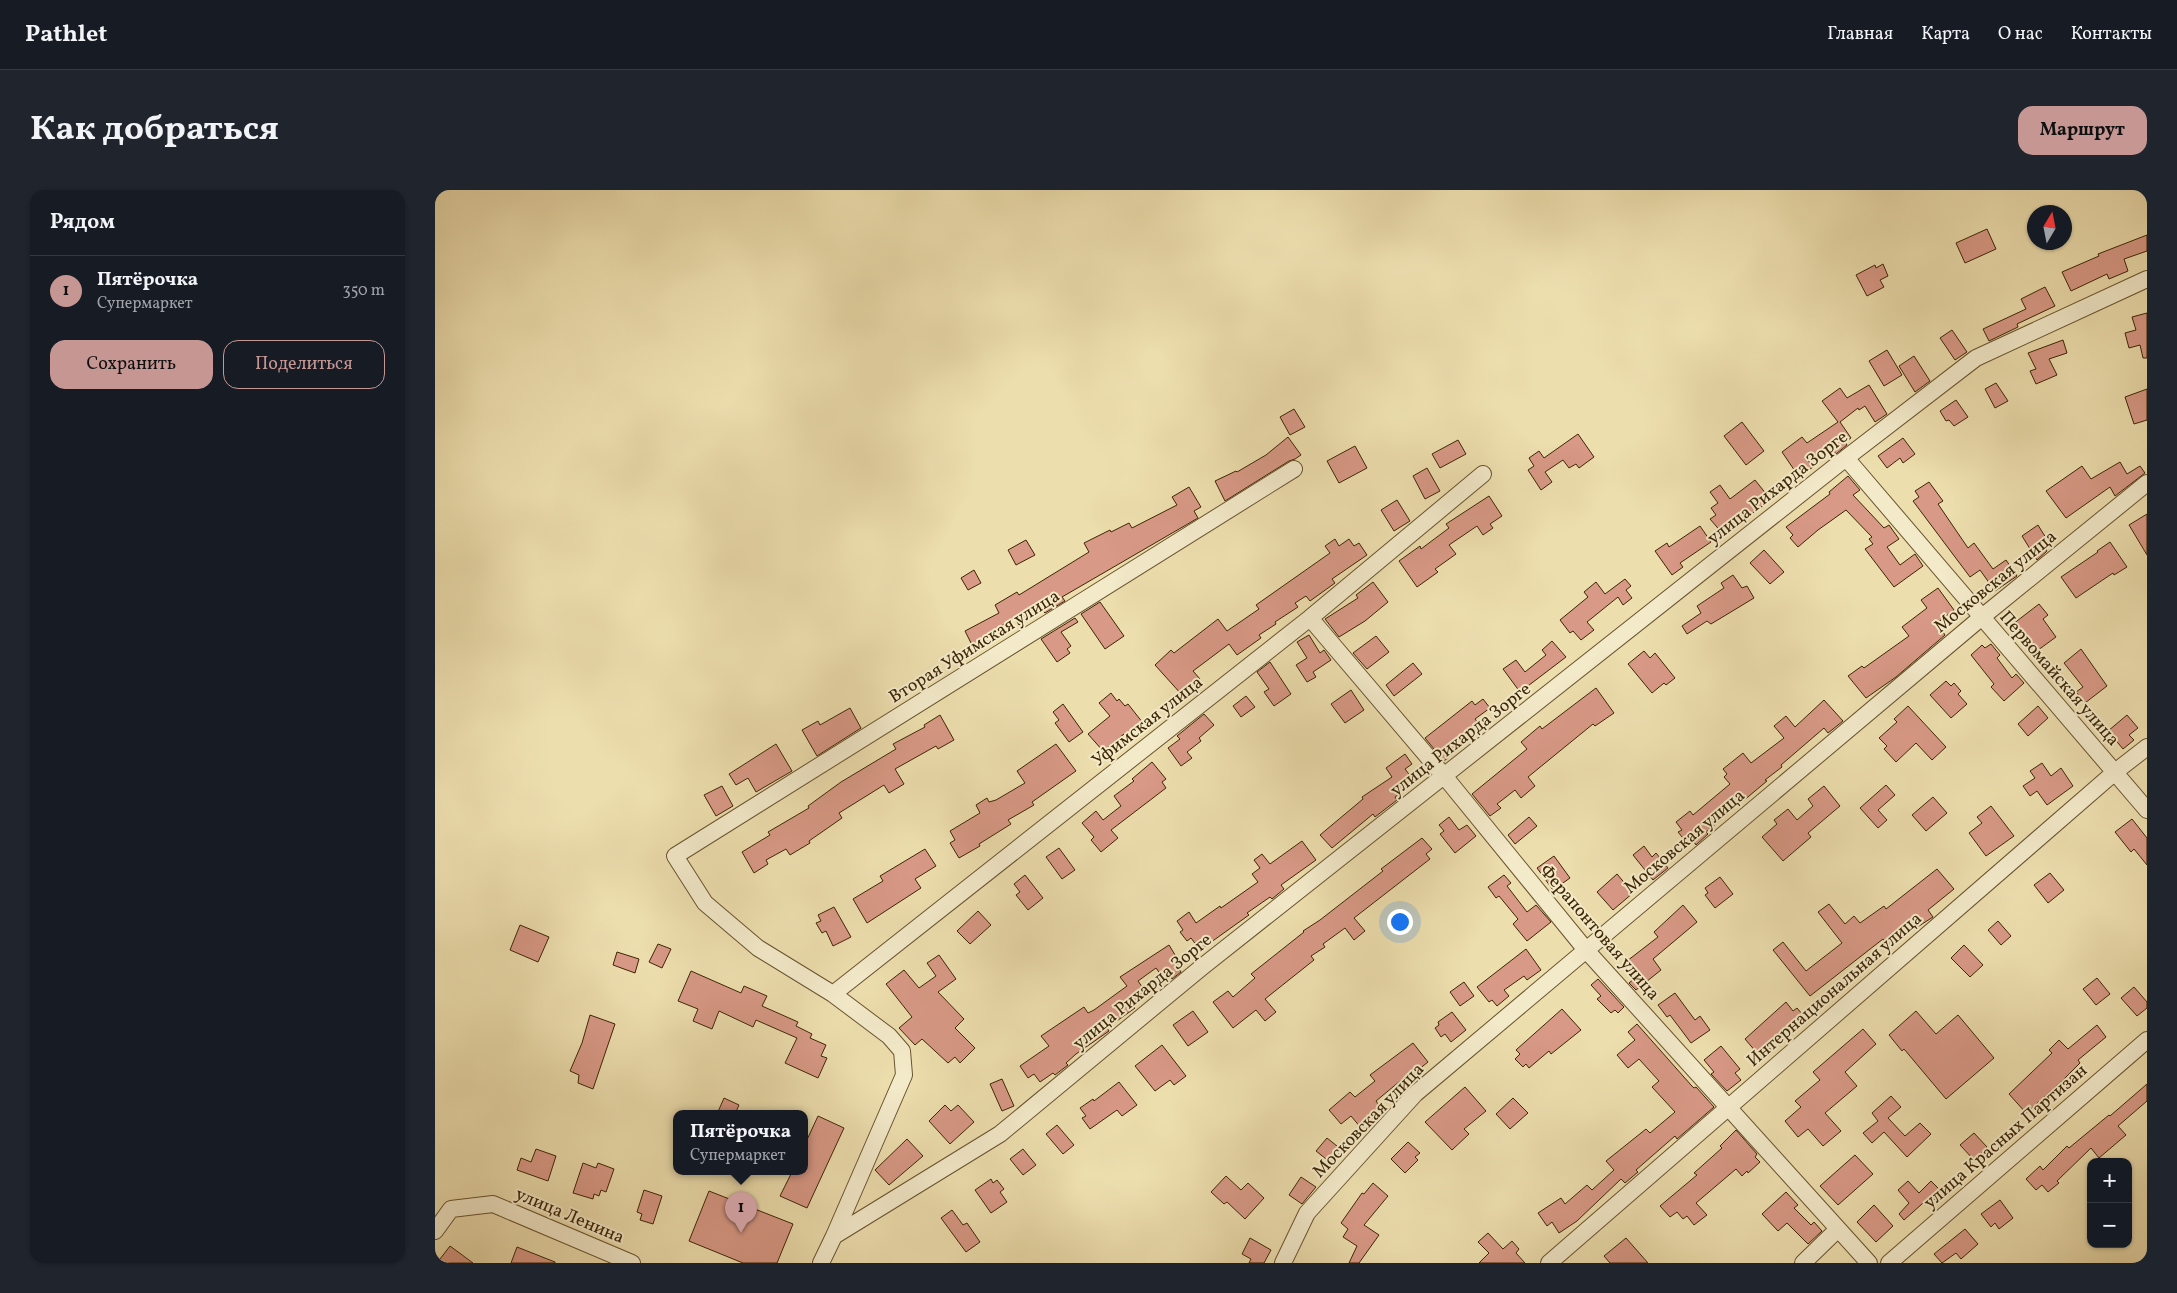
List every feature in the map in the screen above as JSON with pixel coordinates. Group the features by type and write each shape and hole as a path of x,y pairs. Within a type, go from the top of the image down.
{"street":[{"name":"улица Рихарда Зорге","path":"834,1236 1000,1134 1210,961 1846,458 1976,358 2147,278"},
{"name":"Первомайская улица","path":"1846,458 2147,810"},
{"name":"Вторая Уфимская улица","path":"833,994 758,948 705,903 675,856 1293,470"},
{"name":"Уфимская улица","path":"833,994 1310,618 1483,474"},
{"name":"Московская улица","path":"1283,1263 1307,1213 1415,1094 1982,617 2147,483"},
{"name":"Ферапонтовая улица","path":"1310,618 1445,777 1586,950 1869,1263"},
{"name":"Интернациональная улица","path":"1549,1263 2115,772 2147,747"},
{"path":"821,1263 904,1075 902,1051 889,1036 833,994"},
{"name":"улица Красных Партизан","path":"1889,1263 2147,1040"},
{"name":"улица Ленина","path":"435,1231 451,1209 493,1204 633,1263"},
{"path":"1803,1263 1838,1229"}],"building":[{"path":"1987,229 1996,249 1965,263 1956,243"},
{"path":"2147,235 2147,251 2124,259 2128,271 2109,279 2107,274 2071,291 2062,272 2099,256 2098,254"},
{"path":"1883,264 1888,276 1880,280 1884,287 1867,296 1856,275 1875,265 1876,268"},
{"path":"2045,287 2055,306 2017,324 2018,327 1989,341 1983,329 2026,309 2021,299"},
{"path":"2147,313 2147,358 2143,358 2140,345 2129,348 2125,333 2136,330 2132,317"},
{"path":"1952,330 1967,352 1955,360 1940,338"},
{"path":"2063,340 2067,353 2049,359 2057,375 2036,384 2030,371 2036,369 2028,353"},
{"path":"1887,350 1902,375 1884,386 1869,361"},
{"path":"1914,356 1930,381 1915,392 1899,366"},
{"path":"1996,383 2008,401 1995,408 1985,389"},
{"path":"1869,385 1887,414 1875,422 1865,406 1859,410 1858,408 1840,422 1851,438 1845,442 1847,445 1836,454 1829,444 1808,460 1813,467 1799,477 1782,452 1802,437 1807,443 1838,422 1822,401 1840,388 1847,398"},
{"path":"2147,389 2147,420 2134,424 2125,397"},
{"path":"1956,400 1968,417 1954,426 1949,420 1946,421 1940,411"},
{"path":"1294,409 1305,427 1290,435 1280,417"},
{"path":"1742,422 1764,451 1746,465 1724,436"},
{"path":"1578,434 1594,457 1579,468 1576,464 1569,468 1563,460 1545,472 1552,482 1541,490 1528,470 1534,466 1529,458 1539,451 1544,458"},
{"path":"1288,437 1301,455 1225,501 1215,481 1237,472 1266,455"},
{"path":"1903,438 1915,454 1903,463 1900,458 1887,468 1878,456"},
{"path":"1458,440 1466,454 1440,468 1432,454"},
{"path":"1355,446 1367,468 1339,483 1327,461"},
{"path":"2120,462 2127,474 2140,466 2145,473 2115,496 2110,487 2066,518 2046,491 2082,466 2091,479"},
{"path":"1427,468 1440,491 1425,499 1413,476"},
{"path":"1848,476 1860,490 1853,495 1884,528 1889,525 1899,539 1887,547 1900,565 1915,554 1923,566 1894,587 1865,549 1873,544 1869,539 1872,537 1846,510 1798,547 1790,538 1793,535 1786,527 1830,494 1829,492"},
{"path":"1755,480 1771,500 1723,534 1710,519 1716,515 1711,508 1718,503 1710,492 1720,485 1730,499"},
{"path":"1929,482 1943,501 1938,504 1968,548 1974,543 1993,569 2006,560 2017,576 1995,591 1980,570 1970,577 1913,501 1919,497 1915,491"},
{"path":"1189,487 1201,507 1194,511 1198,518 1062,597 1065,601 1045,613 1043,611 1019,625 1015,618 991,632 995,641 975,651 965,631 999,613 995,605 1017,592 1019,595 1089,552 1084,543 1129,523 1132,528 1177,505 1172,497"},
{"path":"1489,496 1502,516 1490,524 1493,528 1483,535 1477,526 1449,545 1456,554 1435,569 1438,572 1417,587 1399,561 1420,546 1421,549 1449,528 1446,524"},
{"path":"1397,500 1410,521 1394,531 1381,510"},
{"path":"2147,514 2147,555 2129,525"},
{"path":"2038,525 2046,538 2041,541 2047,551 2037,560 2022,536"},
{"path":"1700,526 1711,542 1680,563 1683,567 1672,575 1655,551 1667,543 1669,547"},
{"path":"1335,539 1339,546 1349,539 1354,546 1359,543 1367,555 1332,579 1335,583 1310,601 1306,596 1295,603 1298,607 1275,622 1276,624 1259,635 1261,638 1237,655 1229,644 1193,671 1200,679 1182,695 1155,665 1171,650 1174,653 1218,619 1227,631 1259,609 1256,605 1330,553 1325,546"},
{"path":"1026,540 1035,555 1016,565 1008,550"},
{"path":"2110,542 2127,567 2114,575 2113,573 2076,598 2061,577"},
{"path":"1764,550 1784,572 1770,584 1750,563"},
{"path":"974,570 981,583 968,590 961,578"},
{"path":"1733,575 1742,588 1747,586 1754,598 1711,624 1707,621 1687,634 1682,626 1701,613 1697,606 1724,588 1721,583"},
{"path":"1625,579 1631,586 1626,590 1632,598 1623,605 1618,597 1587,622 1594,630 1581,640 1573,631 1570,633 1560,620 1588,597 1584,592 1596,582 1605,594"},
{"path":"1373,582 1388,602 1365,621 1339,637 1325,619 1358,598 1356,595"},
{"path":"1938,588 1954,610 1937,623 1945,635 1896,677 1866,698 1848,676 1862,666 1864,668 1909,636 1902,627 1927,608 1921,600"},
{"path":"1100,602 1124,636 1105,649 1081,614"},
{"path":"2039,604 2048,615 2043,619 2056,637 2034,653 2013,624"},
{"path":"1075,618 1078,622 1061,632 1071,646 1067,649 1070,653 1057,662 1041,639"},
{"path":"1309,635 1320,653 1324,650 1331,660 1313,672 1316,677 1307,682 1296,665 1307,658 1297,642"},
{"path":"1376,636 1389,652 1367,669 1353,653"},
{"path":"1552,641 1566,657 1520,692 1503,669 1516,660 1525,672 1546,655 1542,650"},
{"path":"1991,644 2000,655 1997,658 2012,678 2016,674 2024,683 2004,701 1991,687 1994,684 1971,655 1982,645 1985,648"},
{"path":"2081,649 2107,686 2085,703 2076,692 2083,687 2064,663"},
{"path":"1644,651 1650,658 1655,653 1675,678 1666,685 1664,683 1652,693 1628,664"},
{"path":"1270,662 1291,694 1274,706 1264,692 1269,689 1257,672"},
{"path":"1413,663 1422,674 1394,696 1386,685"},
{"path":"1946,681 1951,686 1954,683 1961,691 1958,694 1967,704 1951,718 1930,695"},
{"path":"1596,688 1614,713 1595,726 1593,724 1528,777 1535,786 1521,798 1515,790 1497,804 1501,808 1490,816 1472,794 1527,749 1521,742 1540,726 1542,729"},
{"path":"1351,690 1364,710 1345,723 1331,704"},
{"path":"1111,693 1117,701 1119,699 1125,706 1128,704 1143,723 1126,736 1124,734 1103,751 1088,734 1110,716 1099,703"},
{"path":"1246,696 1255,707 1241,717 1233,706"},
{"path":"1483,699 1490,708 1475,719 1479,724 1456,741 1461,747 1444,761 1425,738 1472,701 1475,705"},
{"path":"1824,700 1843,721 1828,733 1824,728 1765,780 1767,781 1706,832 1708,834 1696,845 1692,839 1687,843 1678,832 1682,830 1676,822 1690,811 1693,815 1730,784 1724,777 1727,774 1723,769 1743,753 1751,763 1784,738 1774,726 1786,716 1795,727"},
{"path":"1063,704 1083,732 1069,742 1055,723 1059,720 1053,712"},
{"path":"1908,706 1946,747 1932,760 1916,743 1896,762 1884,749 1887,746 1879,738 1897,722 1894,719"},
{"path":"2038,706 2048,718 2028,736 2018,724"},
{"path":"850,708 861,728 817,756 802,730 818,721 820,725"},
{"path":"1204,714 1214,725 1199,738 1201,741 1187,752 1192,758 1181,766 1168,748 1180,739 1177,736"},
{"path":"940,715 954,740 938,749 936,746 895,769 904,784 889,793 884,785 839,813 842,818 809,841 810,843 790,855 786,849 766,860 768,864 754,873 742,852 770,835 768,832 809,808 808,806 841,782 896,749 893,744 925,727 924,725"},
{"path":"2127,715 2138,728 2129,735 2134,740 2123,749 2108,731"},
{"path":"776,744 792,771 756,792 748,778 736,785 729,774"},
{"path":"1056,744 1076,771 1032,802 1034,805 1008,820 1011,824 959,858 950,843 955,840 950,831 980,813 976,805 987,798 989,802 996,800 1025,783 1017,771"},
{"path":"1405,754 1412,764 1405,769 1415,782 1395,797 1397,800 1375,817 1373,814 1332,848 1320,835 1363,799 1362,797 1392,777 1386,768"},
{"path":"1152,762 1166,779 1162,782 1166,788 1111,830 1118,838 1101,852 1091,840 1094,837 1082,823 1096,811 1103,820 1121,806 1114,796 1134,781 1132,779"},
{"path":"2042,763 2051,776 2061,768 2073,786 2047,805 2037,791 2030,796 2023,786 2035,778 2030,771"},
{"path":"1886,785 1895,795 1878,810 1887,820 1878,828 1860,808"},
{"path":"722,786 733,806 716,816 704,795"},
{"path":"1824,786 1840,806 1808,833 1811,837 1783,861 1762,837 1777,824 1774,820 1788,809 1797,820 1813,806 1808,799"},
{"path":"1933,797 1947,813 1926,831 1912,815"},
{"path":"1991,806 2014,836 1986,856 1969,833 1982,823 1977,817"},
{"path":"1449,817 1459,830 1467,825 1476,836 1455,853 1440,834 1444,831 1439,825"},
{"path":"1529,817 1537,826 1515,844 1508,835"},
{"path":"2132,819 2147,838 2147,865 2134,849 2131,852 2115,832"},
{"path":"1422,838 1432,849 1426,854 1430,859 1354,918 1365,931 1354,940 1345,928 1323,944 1325,947 1311,956 1314,960 1265,999 1276,1012 1265,1021 1256,1010 1233,1028 1213,1002 1228,991 1233,997 1255,978 1251,974 1303,931 1383,871 1381,869"},
{"path":"1302,841 1316,860 1281,885 1284,889 1272,899 1270,897 1247,913 1249,915 1200,950 1191,938 1187,941 1180,932 1183,930 1177,921 1189,912 1196,923 1220,906 1221,908 1258,882 1252,874 1260,868 1254,860 1262,854 1270,864"},
{"path":"1644,846 1652,857 1656,853 1668,868 1653,880 1633,855"},
{"path":"1059,848 1075,870 1062,879 1046,857"},
{"path":"925,849 936,866 915,879 921,888 867,923 853,899 883,881 880,876"},
{"path":"1554,856 1570,878 1553,890 1537,868"},
{"path":"1937,869 1954,889 1928,910 1933,917 1888,946 1883,939 1810,996 1773,950 1783,942 1806,971 1842,943 1818,912 1829,904 1845,924 1854,916 1860,923 1884,906 1886,909"},
{"path":"2050,873 2064,890 2048,903 2034,885"},
{"path":"1617,874 1633,893 1613,910 1597,892"},
{"path":"1025,875 1043,898 1028,910 1016,895 1020,892 1014,884"},
{"path":"1504,875 1511,883 1507,886 1527,912 1536,905 1551,922 1527,941 1513,924 1518,919 1499,896 1496,898 1488,887"},
{"path":"1720,877 1733,894 1715,908 1705,895 1708,893 1705,888"},
{"path":"1683,905 1697,922 1653,959 1661,970 1636,990 1629,983 1635,978 1631,974 1634,971 1627,961 1658,937 1654,932"},
{"path":"834,907 851,937 833,946 826,931 822,933 816,923 821,921 818,915"},
{"path":"978,911 991,925 970,944 957,931"},
{"path":"1998,921 2011,936 2001,945 1988,930"},
{"path":"520,925 549,937 538,962 510,950"},
{"path":"658,944 671,949 662,968 649,962"},
{"path":"1169,945 1180,963 1176,965 1181,972 1172,979 1167,970 1161,975 1156,968 1138,981 1148,995 1133,1006 1135,1008 1107,1028 1109,1031 1076,1054 1066,1063 1068,1065 1055,1075 1053,1073 1040,1082 1034,1074 1028,1078 1020,1066 1049,1046 1041,1036 1084,1007 1088,1013 1094,1010 1127,986 1120,977"},
{"path":"1964,945 1983,965 1970,977 1951,958"},
{"path":"1526,949 1541,970 1527,980 1524,976 1504,990 1509,996 1497,1006 1492,1000 1489,1002 1477,987"},
{"path":"617,952 639,959 635,973 613,965"},
{"path":"939,955 956,979 938,992 964,1019 955,1028 975,1048 960,1063 955,1057 948,1063 922,1039 915,1045 899,1028 912,1017 886,984 904,970 919,988 936,976 927,963"},
{"path":"691,971 741,993 744,986 767,996 762,1006 798,1022 796,1026 812,1034 810,1038 826,1045 821,1056 827,1058 818,1078 785,1063 797,1038 756,1020 753,1027 719,1011 712,1029 693,1021 698,1009 678,1001"},
{"path":"2097,978 2110,994 2096,1005 2083,989"},
{"path":"1598,979 1624,1007 1618,1013 1615,1010 1611,1013 1597,999 1601,996 1591,985"},
{"path":"1464,982 1474,996 1460,1006 1450,992"},
{"path":"2134,987 2147,1002 2147,1008 2137,1016 2121,998"},
{"path":"1675,993 1695,1020 1700,1016 1710,1030 1691,1043 1670,1015 1667,1017 1658,1005"},
{"path":"1786,1002 1793,1011 1797,1008 1808,1021 1791,1035 1786,1029 1767,1045 1773,1052 1763,1060 1745,1039"},
{"path":"1562,1009 1581,1030 1551,1054 1549,1051 1529,1068 1526,1064 1523,1067 1515,1059 1520,1054 1516,1050"},
{"path":"1193,1011 1208,1032 1188,1046 1173,1025"},
{"path":"1916,1011 1936,1034 1958,1015 1994,1058 1946,1099 1904,1049 1902,1051 1889,1035"},
{"path":"1452,1012 1466,1030 1451,1042 1445,1034 1441,1037 1435,1028 1439,1025 1438,1022"},
{"path":"590,1015 615,1024 593,1089 578,1083 579,1075 570,1071 582,1043"},
{"path":"1637,1024 1691,1085 1694,1088 1696,1087 1714,1107 1677,1139 1675,1136 1636,1170 1638,1172 1625,1183 1621,1179 1577,1221 1559,1233 1552,1222 1547,1226 1538,1213 1561,1198 1565,1204 1587,1185 1592,1190 1614,1170 1606,1161 1646,1129 1650,1133 1675,1112 1652,1087 1659,1081 1639,1059 1628,1068 1617,1055 1635,1040 1628,1032"},
{"path":"2097,1025 2106,1037 2078,1060 2080,1063 2026,1113 2009,1094 2052,1053 2049,1050 2059,1040 2068,1049"},
{"path":"1863,1029 1876,1044 1845,1072 1857,1086 1825,1113 1841,1131 1823,1146 1808,1129 1798,1137 1785,1121 1801,1107 1795,1101 1820,1080 1813,1072"},
{"path":"1413,1043 1428,1062 1413,1074 1411,1072 1376,1101 1381,1108 1371,1116 1374,1120 1362,1129 1351,1116 1341,1124 1329,1110 1350,1092 1355,1097 1375,1081 1370,1075"},
{"path":"1162,1045 1186,1076 1174,1085 1170,1080 1155,1091 1135,1066"},
{"path":"1721,1046 1740,1069 1735,1073 1741,1080 1727,1091 1711,1074 1714,1072 1704,1060"},
{"path":"1002,1079 1014,1106 1002,1111 990,1084"},
{"path":"1119,1082 1137,1105 1122,1116 1117,1110 1090,1129 1082,1118 1086,1116 1080,1108 1093,1099 1094,1101"},
{"path":"2147,1084 2147,1101 2118,1126 2126,1135 2099,1158 2091,1148 2057,1181 2059,1183 2048,1192 2042,1185 2036,1190 2026,1179 2040,1166 2043,1170 2067,1146 2069,1148"},
{"path":"1465,1087 1486,1111 1464,1129 1469,1134 1452,1150 1425,1122"},
{"path":"1891,1096 1901,1107 1888,1118 1905,1136 1920,1123 1931,1134 1907,1157 1884,1132 1872,1143 1863,1133 1878,1121 1872,1113"},
{"path":"724,1098 739,1105 737,1110 719,1110"},
{"path":"1513,1098 1528,1113 1510,1129 1496,1114"},
{"path":"945,1105 951,1111 958,1105 974,1122 950,1144 929,1121"},
{"path":"818,1116 844,1128 807,1208 780,1196 790,1175 808,1175 808,1138"},
{"path":"1057,1125 1074,1145 1063,1154 1046,1134"},
{"path":"1736,1130 1757,1154 1755,1157 1760,1162 1742,1176 1736,1169 1696,1203 1707,1215 1694,1225 1687,1216 1683,1219 1677,1212 1670,1217 1660,1206 1697,1175 1694,1173 1722,1148 1720,1146"},
{"path":"1974,1133 1987,1147 1974,1160 1960,1145"},
{"path":"1327,1138 1342,1150 1331,1163 1316,1151"},
{"path":"907,1139 923,1156 889,1185 875,1170"},
{"path":"1408,1142 1420,1153 1415,1157 1418,1160 1405,1173 1391,1159"},
{"path":"536,1149 556,1156 548,1181 517,1170 521,1158 531,1162"},
{"path":"1023,1149 1036,1165 1023,1175 1010,1159"},
{"path":"1855,1155 1873,1174 1838,1205 1820,1186"},
{"path":"583,1163 596,1168 598,1163 614,1169 606,1192 601,1190 599,1196 594,1194 593,1199 573,1193"},
{"path":"1226,1176 1241,1190 1248,1183 1264,1198 1245,1219 1227,1202 1224,1204 1211,1192"},
{"path":"1301,1177 1316,1187 1302,1204 1289,1195"},
{"path":"991,1179 993,1183 997,1180 1004,1189 1000,1192 1007,1202 991,1213 975,1190"},
{"path":"1908,1181 1919,1193 1931,1181 1942,1192 1934,1200 1931,1196 1904,1220 1899,1214 1909,1203 1898,1190"},
{"path":"1373,1183 1388,1196 1364,1225 1379,1235 1359,1263 1349,1263 1357,1246 1343,1237 1348,1229 1341,1223 1362,1193 1364,1194"},
{"path":"644,1190 662,1196 653,1224 640,1220 642,1214 637,1212"},
{"path":"709,1191 793,1224 777,1263 743,1263 689,1241"},
{"path":"1786,1192 1798,1205 1794,1208 1811,1225 1814,1222 1822,1231 1808,1244 1787,1223 1778,1231 1762,1214"},
{"path":"2000,1200 2013,1218 1999,1229 1995,1223 1991,1227 1981,1214"},
{"path":"1874,1205 1893,1226 1876,1242 1857,1222"},
{"path":"952,1210 963,1225 967,1223 980,1242 966,1252 941,1218"},
{"path":"1965,1229 1978,1244 1961,1259 1956,1253 1942,1263 1934,1254"},
{"path":"1488,1233 1503,1249 1512,1241 1519,1249 1516,1253 1525,1263 1479,1263 1489,1253 1478,1242"},
{"path":"1250,1238 1271,1250 1264,1263 1249,1263 1251,1259 1242,1254"},
{"path":"1626,1238 1648,1263 1610,1263 1604,1256"},
{"path":"450,1246 473,1263 437,1263"},
{"path":"517,1247 555,1262 555,1263 511,1263"}],"place":[{"name":"Пятёрочка","path":"741,1233"}]}
